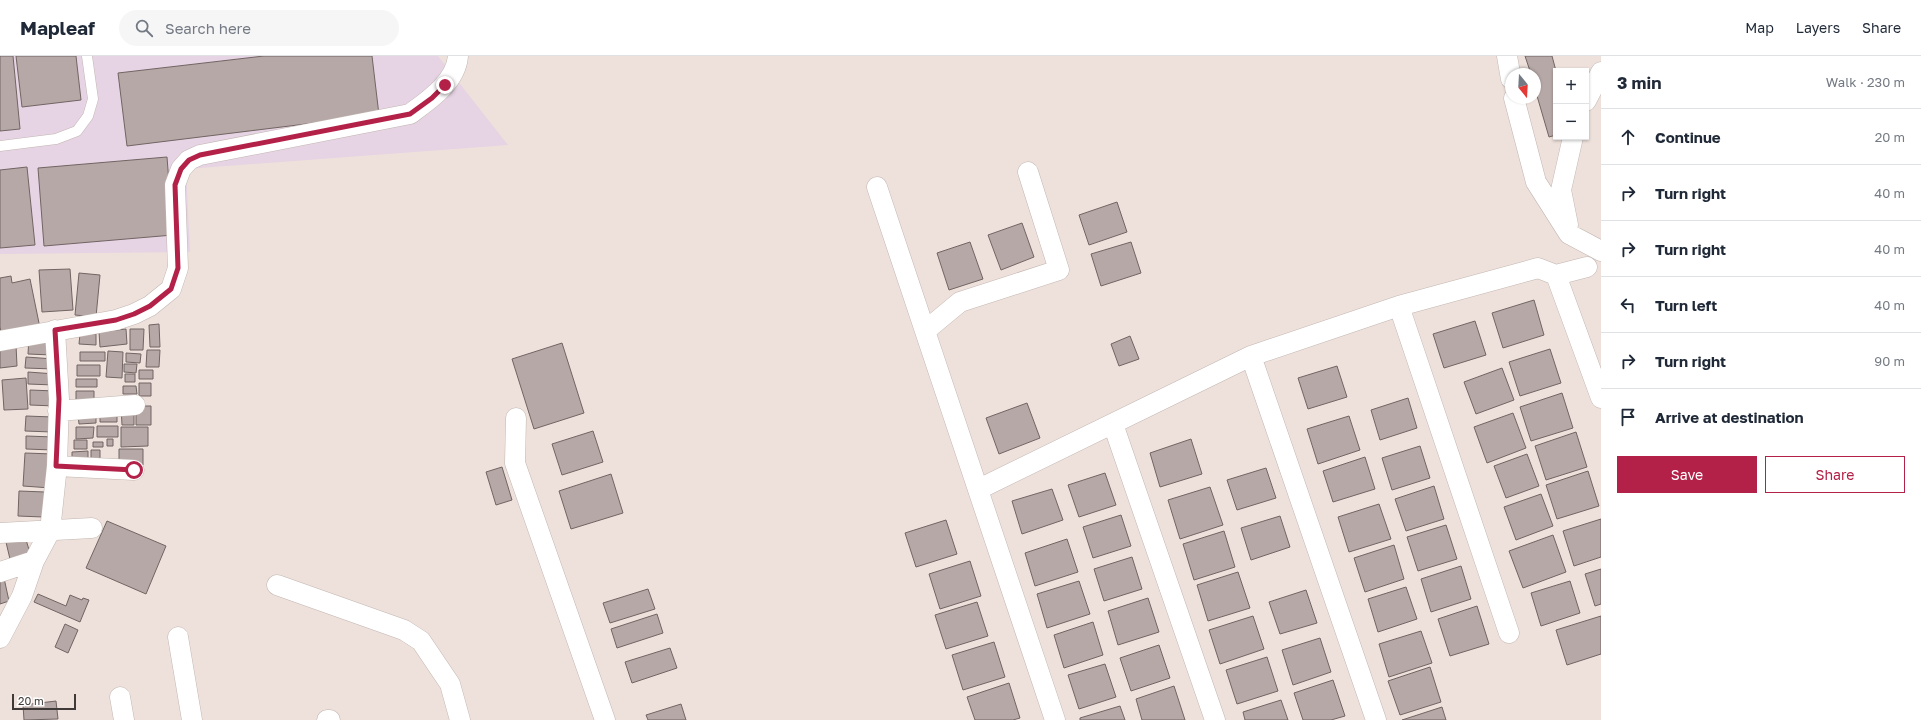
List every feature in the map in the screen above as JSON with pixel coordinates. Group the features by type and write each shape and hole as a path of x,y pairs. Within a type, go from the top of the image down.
{"street":[{"path":"0,341 116,320 134,314 150,306 171,289 178,268 175,185 181,169 189,160 200,155 410,114 432,98 445,85 458,61 458,56"},
{"path":"1507,56 1509,68"},
{"path":"1589,95 1601,72"},
{"path":"1516,104 1536,182 1569,234 1601,251"},
{"path":"1569,234 1561,190 1572,140"},
{"path":"926,331 960,302 1059,270 1028,172"},
{"path":"877,187 1055,720"},
{"path":"979,489 1251,356 1399,306 1538,268 1556,275 1587,267"},
{"path":"1556,275 1601,398"},
{"path":"1399,306 1509,633"},
{"path":"0,638 22,596 34,561 50,531 56,466 58,411 55,330"},
{"path":"1251,356 1376,720"},
{"path":"58,411 135,405"},
{"path":"516,418 515,462 605,720"},
{"path":"1113,424 1215,720"},
{"path":"56,466 134,470"},
{"path":"0,533 92,528"},
{"path":"0,572 34,561"},
{"path":"277,585 404,630 421,641 450,684 460,720"},
{"path":"178,637 192,720"},
{"path":"120,698 124,720"}],"lane":[{"path":"0,146 56,139 77,131 88,116 93,100 87,56"}],"shaded area":[{"path":"0,56 438,56 508,145 186,169 190,252 0,254"}],"building":[{"path":"0,56 13,56 20,129 0,131"},
{"path":"16,56 76,56 81,100 22,107"},
{"path":"264,56 372,56 379,115 127,146 118,73"},
{"path":"1525,56 1552,56 1555,68 1553,68 1553,136 1549,137 1539,104 1541,104 1541,68 1529,68"},
{"path":"167,157 173,235 44,246 38,168"},
{"path":"27,167 35,245 0,248 0,170"},
{"path":"1117,202 1127,232 1089,245 1079,215"},
{"path":"1022,223 1034,257 1001,270 988,235"},
{"path":"970,242 983,279 949,290 937,253"},
{"path":"1131,242 1141,273 1101,286 1091,254"},
{"path":"70,269 73,310 42,312 39,270"},
{"path":"79,273 100,275 96,317 75,315"},
{"path":"11,276 12,283 30,279 40,328 2,336 0,327 0,278"},
{"path":"1534,300 1544,335 1503,348 1492,313"},
{"path":"1475,321 1486,355 1444,368 1433,334"},
{"path":"159,324 160,347 150,347 149,325"},
{"path":"126,329 127,344 100,347 99,332"},
{"path":"130,329 144,329 143,350 130,350"},
{"path":"80,334 96,334 96,345 79,344"},
{"path":"29,336 53,338 52,355 28,354"},
{"path":"1130,336 1139,359 1119,366 1111,344"},
{"path":"562,343 584,413 534,429 512,359"},
{"path":"16,345 17,366 0,368 0,346"},
{"path":"1550,349 1561,383 1520,396 1509,362"},
{"path":"147,350 160,350 159,367 146,367"},
{"path":"108,351 123,352 122,378 106,377"},
{"path":"80,352 105,352 105,361 80,361"},
{"path":"126,353 141,354 140,363 126,362"},
{"path":"26,357 54,359 54,369 25,368"},
{"path":"124,364 137,364 136,373 124,372"},
{"path":"77,365 100,365 100,376 77,376"},
{"path":"1337,366 1347,397 1308,409 1298,378"},
{"path":"1502,368 1514,400 1476,414 1464,382"},
{"path":"139,370 153,370 153,379 139,379"},
{"path":"28,372 55,374 54,385 28,384"},
{"path":"125,374 135,374 135,382 125,382"},
{"path":"26,378 28,409 4,410 2,380"},
{"path":"76,379 97,379 97,387 76,387"},
{"path":"139,383 151,383 151,396 139,396"},
{"path":"123,386 136,386 137,394 123,394"},
{"path":"30,390 55,391 55,406 30,405"},
{"path":"76,391 94,391 94,402 76,402"},
{"path":"1562,393 1573,428 1531,441 1520,407"},
{"path":"1408,398 1417,428 1380,440 1371,410"},
{"path":"1027,403 1040,438 999,454 986,418"},
{"path":"136,406 151,406 151,425 136,425"},
{"path":"121,407 134,407 134,425 122,425"},
{"path":"117,410 117,422 100,422 100,411"},
{"path":"1513,413 1526,448 1487,463 1474,427"},
{"path":"78,415 96,415 96,423 79,424"},
{"path":"26,416 53,417 52,432 25,431"},
{"path":"1349,416 1360,450 1318,464 1307,429"},
{"path":"97,426 118,426 118,437 97,437"},
{"path":"76,427 94,427 93,438 76,439"},
{"path":"121,427 148,427 148,446 121,447"},
{"path":"593,431 603,462 562,475 552,444"},
{"path":"1576,432 1587,467 1546,480 1535,446"},
{"path":"26,436 54,437 53,450 26,449"},
{"path":"107,439 113,439 113,446 107,446"},
{"path":"1191,439 1202,474 1160,487 1150,453"},
{"path":"74,440 87,440 87,449 74,449"},
{"path":"93,442 103,442 103,447 93,447"},
{"path":"1420,446 1430,478 1392,490 1382,458"},
{"path":"119,449 143,449 143,465 119,465"},
{"path":"91,450 100,450 100,461 91,461"},
{"path":"88,451 88,459 72,459 72,452"},
{"path":"25,453 53,454 51,488 23,486"},
{"path":"1527,454 1539,486 1506,498 1494,466"},
{"path":"1365,457 1375,489 1333,502 1323,471"},
{"path":"502,467 512,500 496,505 486,472"},
{"path":"1266,468 1276,498 1237,510 1227,480"},
{"path":"1588,471 1599,506 1557,519 1546,485"},
{"path":"1105,473 1116,505 1079,517 1068,485"},
{"path":"611,474 623,513 571,529 559,491"},
{"path":"1434,486 1444,519 1406,531 1395,499"},
{"path":"1210,487 1223,525 1180,539 1168,500"},
{"path":"1052,489 1063,520 1022,534 1012,501"},
{"path":"19,491 45,492 43,517 18,516"},
{"path":"1541,494 1553,526 1516,540 1504,507"},
{"path":"1379,504 1391,539 1349,552 1338,517"},
{"path":"1121,515 1131,546 1093,558 1083,527"},
{"path":"1280,516 1290,547 1251,560 1241,528"},
{"path":"1601,519 1601,557 1574,566 1563,531"},
{"path":"946,520 957,554 916,567 905,533"},
{"path":"107,521 166,546 146,594 86,568"},
{"path":"1446,525 1457,559 1418,571 1407,537"},
{"path":"1224,531 1235,567 1194,580 1183,544"},
{"path":"24,533 30,553 10,559 5,538"},
{"path":"1553,535 1566,572 1523,588 1509,551"},
{"path":"1067,539 1078,572 1035,586 1025,553"},
{"path":"1394,545 1404,579 1365,592 1354,558"},
{"path":"1132,557 1142,589 1104,601 1094,569"},
{"path":"970,561 981,596 940,609 929,574"},
{"path":"1461,566 1471,599 1431,612 1421,579"},
{"path":"1601,569 1601,604 1595,606 1585,574"},
{"path":"1238,572 1250,608 1208,621 1197,585"},
{"path":"4,578 9,601 0,604 0,579"},
{"path":"1079,581 1090,614 1047,628 1037,594"},
{"path":"1570,581 1580,613 1541,626 1531,593"},
{"path":"1406,587 1417,619 1378,632 1368,599"},
{"path":"648,589 655,609 610,623 603,603"},
{"path":"1306,590 1317,623 1280,634 1269,602"},
{"path":"38,594 66,606 70,595 82,600 83,598 89,600 80,622 34,602"},
{"path":"1148,598 1159,632 1118,645 1108,611"},
{"path":"977,602 988,636 946,649 935,615"},
{"path":"1477,606 1489,644 1450,656 1438,619"},
{"path":"657,614 663,633 617,648 611,629"},
{"path":"1253,616 1264,649 1220,664 1209,630"},
{"path":"1601,616 1601,654 1567,665 1556,630"},
{"path":"1093,622 1103,655 1064,668 1054,635"},
{"path":"65,624 78,630 68,653 55,647"},
{"path":"1421,631 1432,663 1389,677 1379,644"},
{"path":"1320,638 1331,672 1293,685 1282,650"},
{"path":"994,642 1005,677 963,690 952,655"},
{"path":"1159,645 1170,678 1131,691 1120,658"},
{"path":"670,648 677,668 632,683 625,662"},
{"path":"1267,657 1278,691 1237,704 1226,670"},
{"path":"1105,664 1116,697 1079,709 1068,675"},
{"path":"1430,667 1441,702 1400,715 1388,681"},
{"path":"1333,680 1345,716 1331,720 1303,720 1294,693"},
{"path":"1009,683 1020,718 1013,720 975,720 967,697"},
{"path":"1174,686 1185,720 1142,720 1136,699"},
{"path":"1281,700 1288,720 1245,720 1243,712"},
{"path":"56,701 58,719 24,720 23,705"},
{"path":"681,704 686,720 648,720 646,715"},
{"path":"1120,706 1125,720 1080,720 1080,718"},
{"path":"1442,707 1446,720 1402,720"}],"route":[{"path":"134,470 56,466 59,399 55,330 116,320 134,314 150,306 171,289 178,268 175,185 181,169 189,160 200,155 410,114 432,98 445,85"}]}
